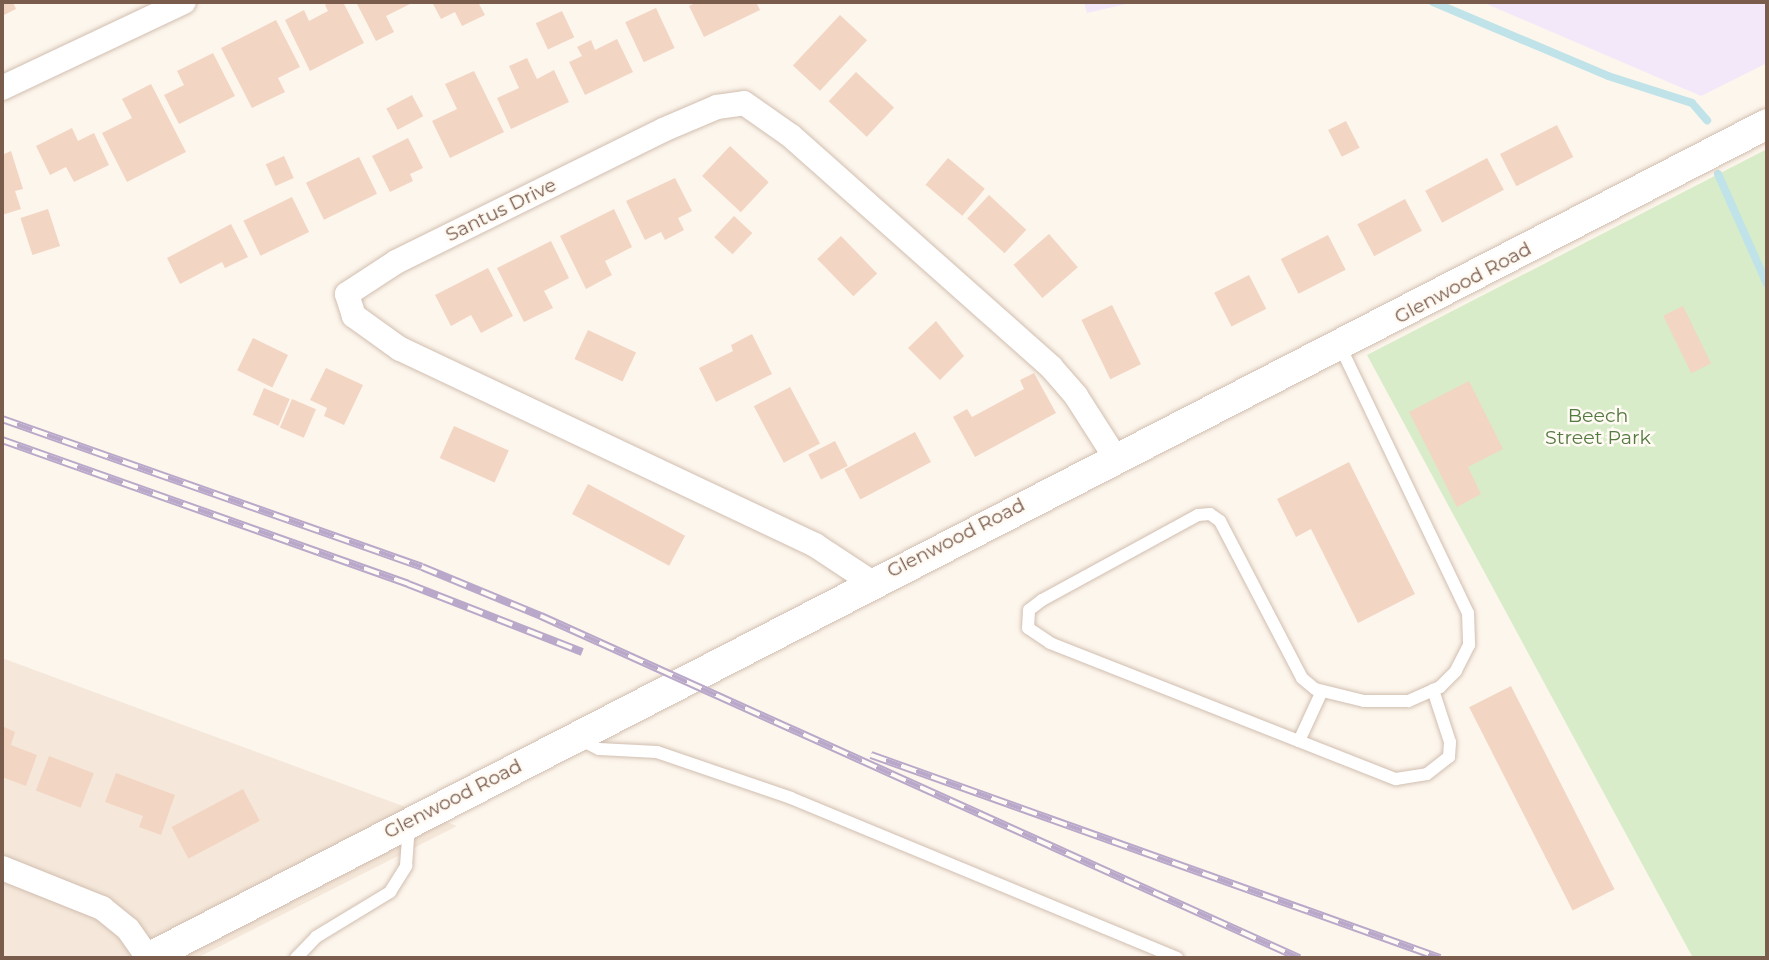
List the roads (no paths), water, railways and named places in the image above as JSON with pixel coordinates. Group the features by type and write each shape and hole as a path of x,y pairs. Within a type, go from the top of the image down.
{"street":[{"path":"2,88 184,2"},
{"name":"Santus Drive","path":"872,582 815,545 400,349 354,316 347,294 396,262 663,130 717,107 744,103 791,136 1051,368 1076,396 1115,457"},
{"name":"Glenwood Road","path":"148,958 573,736 1115,457 1340,346 1767,124"},
{"path":"2,868 102,908 128,929 148,958"}],"lane":[{"path":"1340,346 1468,613 1469,645 1457,671 1433,690 1408,701 1386,701 1322,691 1302,678 1220,521 1210,514 1198,515 1029,610 1028,628 1050,643 1396,779 1427,774 1449,757 1450,742 1433,690"},
{"path":"1299,741 1322,691"},
{"path":"573,736 600,749 657,752 791,798 1177,958"},
{"path":"296,958 316,937 390,892 409,855 409,821"}],"waterway":[{"path":"1433,2 1608,76 1692,103 1707,120"},
{"path":"1718,174 1767,284"}],"railway":[{"path":"2,419 422,567 541,616 1299,958"},
{"path":"2,440 408,584 582,652"},
{"path":"871,755 1440,958"}],"park label":[{"name":"Beech Street Park","path":"1598,427"}]}
